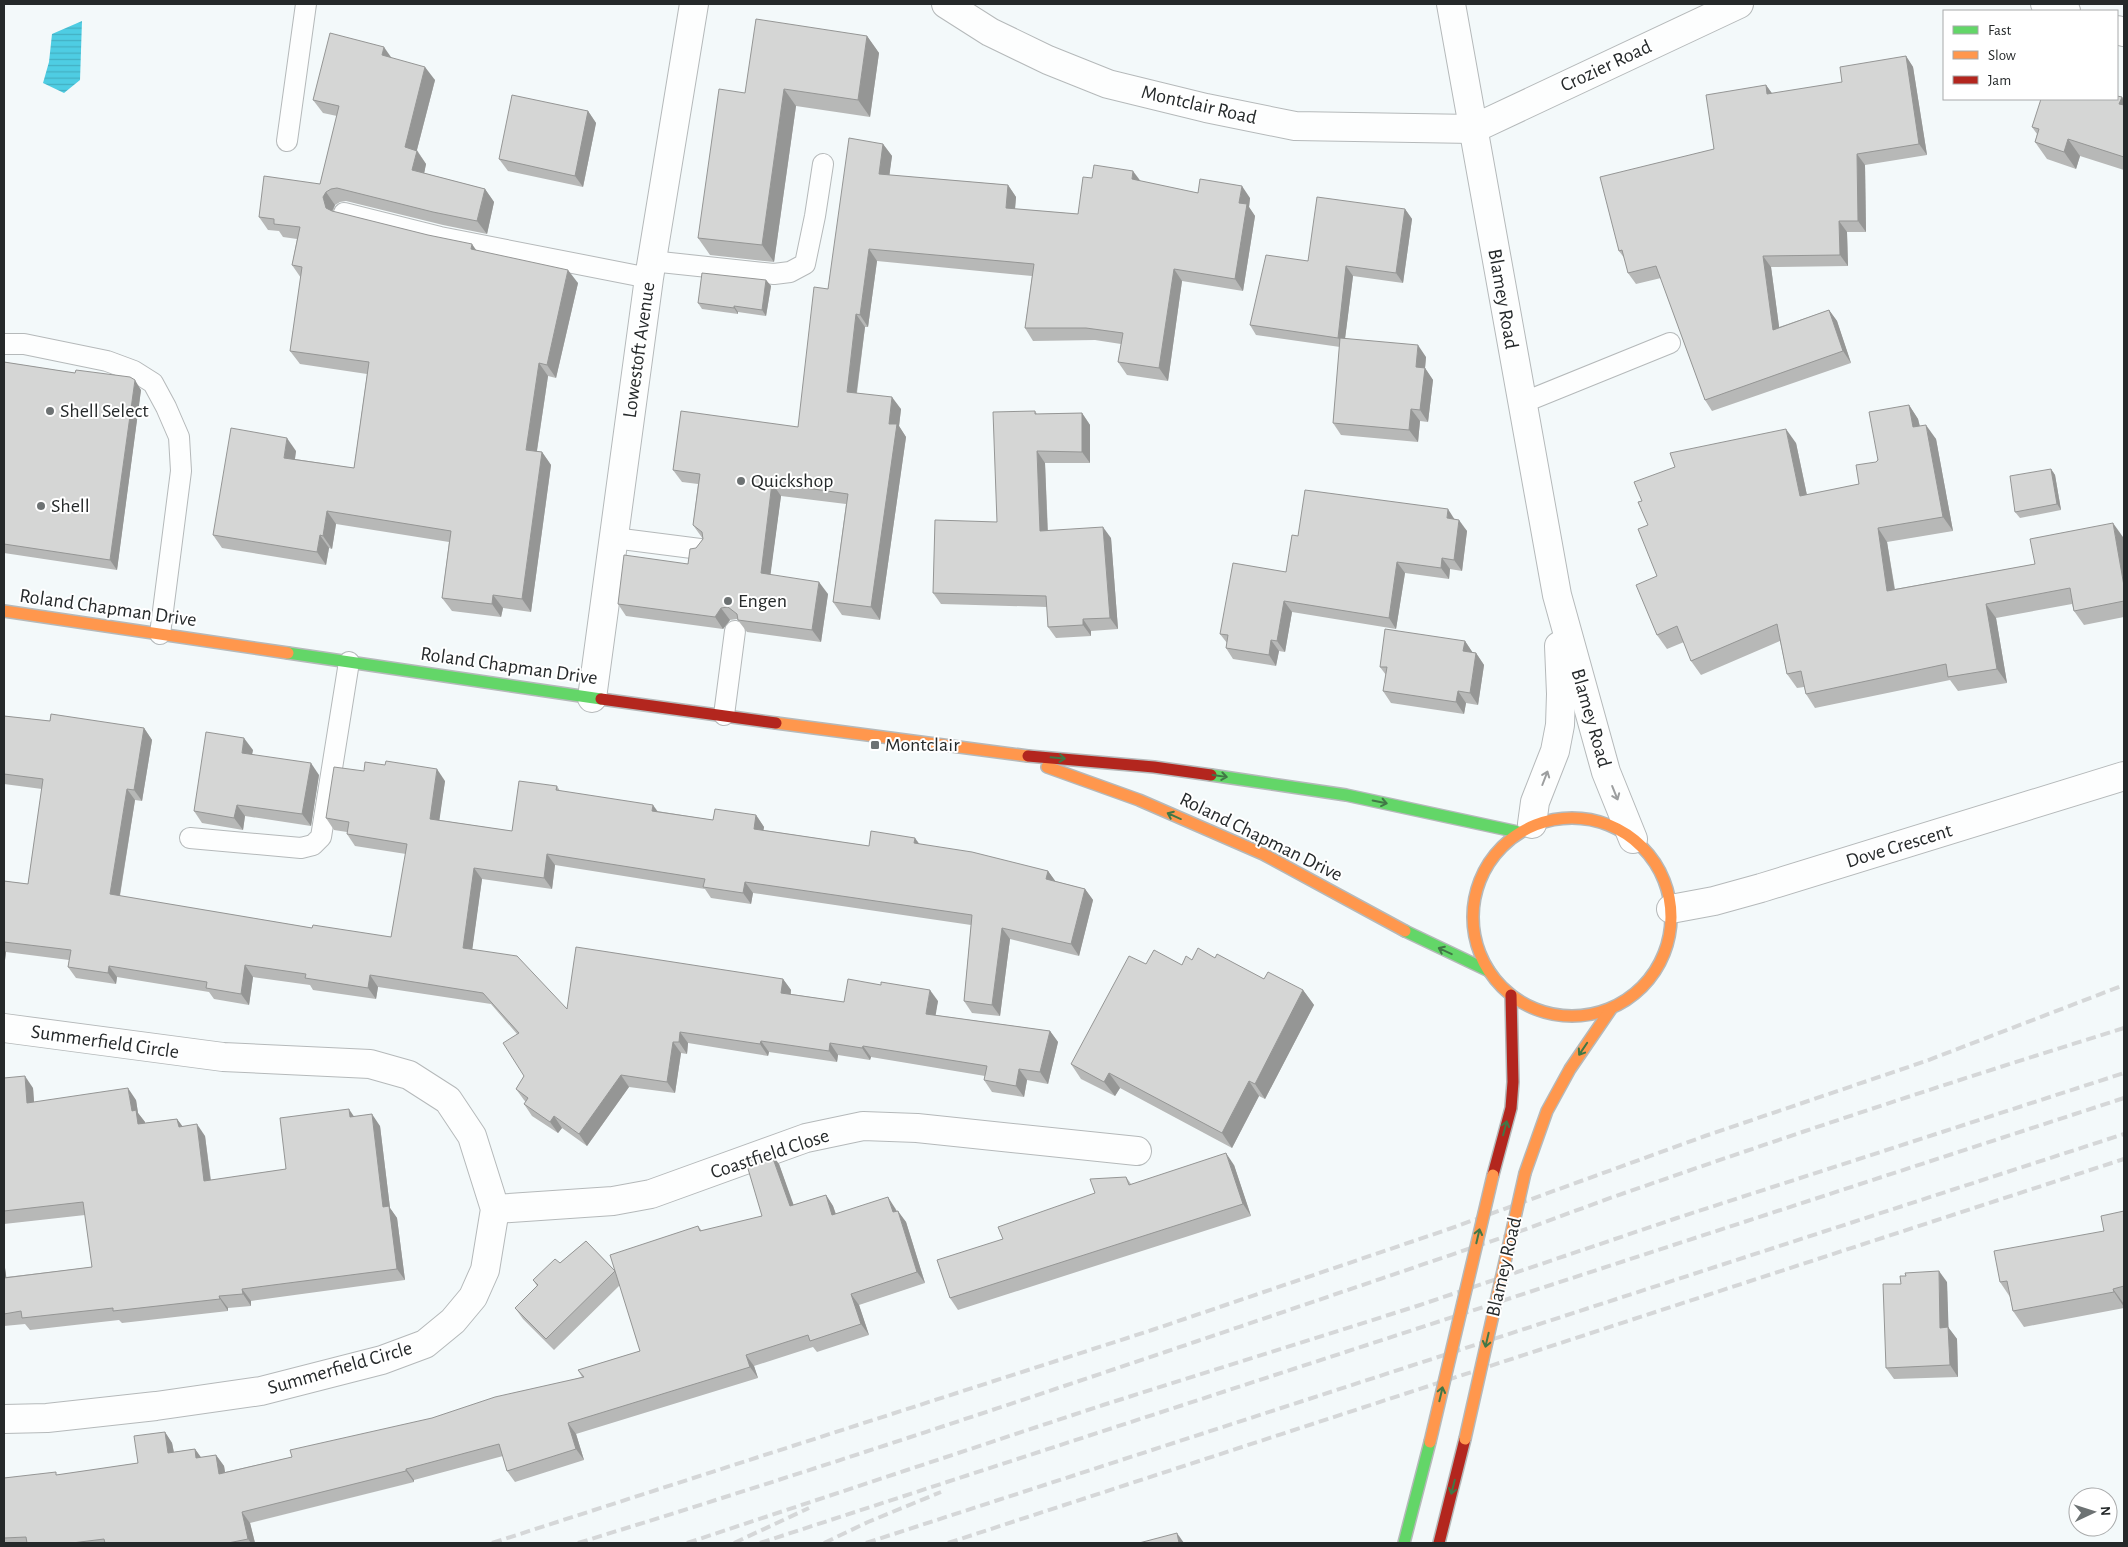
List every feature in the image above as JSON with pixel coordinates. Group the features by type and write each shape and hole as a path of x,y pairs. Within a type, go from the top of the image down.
{"street":[{"name":"Lowestoft Avenue","path":"592,698 650,270 694,4"},
{"name":"Montclair Road","path":"946,4 990,32 1040,56 1108,84 1206,108 1295,126 1473,129"},
{"name":"Blamey Road","path":"1451,4 1557,595 1606,772 1633,839"},
{"name":"Crozier Road","path":"1473,129 1739,4"},
{"path":"2045,4 2063,10"},
{"name":"Blamey Road","path":"1525,828 1555,751 1560,725 1561,694 1557,595"},
{"name":"Roland Chapman Drive","path":"4,611 724,716 1010,754 1154,767 1346,795 1525,828"},
{"name":"Roland Chapman Drive","path":"1010,754 1139,800 1263,854 1418,938 1489,971"},
{"name":"Dove Crescent","path":"1671,909 1714,901 1761,888 2124,776"},
{"path":"1565,817 1590,819 1613,826 1633,839 1651,856 1663,877 1671,909 1668,942 1655,972 1635,994 1611,1009 1577,1017 1542,1011 1511,996 1489,971 1478,946 1473,919 1477,891 1488,866 1505,844 1525,828 1565,817"},
{"name":"Blamey Road","path":"1404,1543 1430,1442 1492,1175 1511,1108 1513,1082 1511,996"},
{"name":"Blamey Road","path":"1439,1543 1465,1439 1525,1173 1547,1111 1570,1069 1611,1009"},
{"name":"Summerfield Circle","path":"4,1028 223,1057 370,1064 409,1075 448,1100 472,1136 496,1209 485,1270 473,1297 454,1321 425,1344 382,1360 261,1391 146,1408 47,1418 4,1419"},
{"name":"Coastfield Close","path":"496,1209 613,1201 651,1194 806,1138 863,1126 917,1128 1137,1151"}],"lane":[{"path":"287,141 306,4"},
{"path":"344,213 440,237 650,270 783,274 798,269 804,264 815,216 823,164"},
{"path":"1522,403 1670,343"},
{"path":"4,344 24,344 107,361 134,371 153,383 166,407 179,437 181,471 160,634"},
{"path":"614,538 700,549"},
{"path":"724,716 735,631"},
{"path":"190,838 301,848 313,845 321,837 325,823 349,662"}],"water":[{"path":"82,21 80,80 64,93 43,83 49,62 52,34"}],"building":[{"path":"756,19 867,36 858,100 784,89 762,245 698,238 719,89 745,93"},
{"path":"330,33 384,47 382,55 425,67 405,147 417,151 412,170 485,189 477,221 337,188 326,192 323,197 326,208 428,235 472,244 471,249 568,270 547,365 539,363 526,450 542,452 522,599 493,595 492,604 442,598 451,531 327,511 323,536 320,535 317,552 213,535 231,428 287,438 284,458 354,468 369,362 290,351 302,267 292,265 300,227 274,224 274,219 259,217 264,176 320,184 339,106 313,100"},
{"path":"1906,56 1919,144 1857,154 1858,221 1839,221 1840,255 1763,256 1773,330 1829,310 1843,351 1705,400 1656,266 1628,273 1622,250 1619,251 1600,177 1714,149 1706,95 1766,85 1767,94 1842,82 1840,67"},
{"path":"512,95 588,111 575,176 499,159"},
{"path":"2118,96 2122,97 2119,104 2124,105 2124,157 2068,139 2064,152 2035,142 2039,129 2032,127 2041,100 2118,100"},
{"path":"849,138 883,144 879,174 1008,185 1006,208 1078,214 1083,177 1092,178 1094,165 1133,171 1132,179 1198,193 1200,179 1242,186 1239,203 1247,204 1235,279 1174,269 1159,368 1118,362 1123,333 1086,328 1025,328 1034,264 869,249 860,315 856,314 847,392 892,397 889,424 897,424 871,607 833,602 848,494 772,483 761,573 819,582 812,630 738,620 737,614 728,607 721,608 715,617 618,604 624,555 688,564 690,549 696,548 703,539 702,532 693,525 700,474 673,470 681,411 798,427 814,287 828,289"},
{"path":"1317,197 1405,209 1396,273 1346,266 1338,338 1250,325 1266,255 1308,261"},
{"path":"702,273 766,280 762,310 698,303"},
{"path":"1340,338 1418,345 1416,367 1425,368 1420,410 1411,409 1409,430 1333,423"},
{"path":"4,362 75,373 76,370 130,377 135,380 110,560 4,544"},
{"path":"1909,405 1913,427 1926,425 1943,517 1878,528 1887,591 2035,564 2030,539 2113,523 2124,586 2124,601 2074,611 2070,588 1986,604 1997,669 1948,677 1946,664 1806,694 1801,671 1787,674 1777,624 1691,661 1677,626 1657,635 1636,585 1657,576 1638,529 1648,525 1638,502 1642,501 1634,482 1675,467 1670,453 1786,429 1800,496 1859,484 1856,465 1876,462 1878,460 1869,412"},
{"path":"1035,411 1035,414 1082,413 1082,452 1037,451 1040,531 1103,527 1110,618 1083,619 1083,625 1048,627 1046,596 933,593 935,520 997,522 993,412"},
{"path":"2051,469 2057,504 2015,512 2010,476"},
{"path":"1305,490 1448,509 1447,518 1459,520 1454,560 1442,558 1441,568 1397,562 1389,618 1284,601 1277,641 1271,640 1269,655 1226,648 1228,635 1220,634 1233,563 1286,572 1292,535 1298,536"},
{"path":"1385,629 1465,641 1463,651 1476,653 1470,693 1458,691 1456,702 1383,691 1387,667 1380,667"},
{"path":"51,714 144,728 134,790 127,789 110,894 312,928 313,925 391,937 407,844 347,834 349,822 326,818 334,767 364,771 365,762 385,765 386,761 437,769 430,819 512,831 519,781 557,786 556,790 653,805 652,811 713,820 715,809 756,815 754,829 869,846 871,831 915,838 914,843 972,852 1048,871 1046,879 1085,889 1071,944 1002,928 992,1005 964,1001 972,915 745,882 743,893 703,887 705,879 547,854 544,878 474,868 463,948 517,956 567,1009 576,947 783,979 781,993 844,1002 848,979 881,985 881,982 930,990 926,1014 1050,1031 1040,1072 1019,1069 1016,1086 984,1080 987,1066 863,1046 862,1048 830,1043 829,1051 761,1041 760,1044 680,1032 679,1042 673,1042 667,1082 621,1075 579,1134 554,1116 550,1122 524,1104 528,1098 516,1089 524,1076 503,1043 519,1033 483,993 370,975 368,988 305,978 306,974 245,965 241,994 206,988 207,982 109,966 108,973 68,967 71,950 4,942 4,881 28,884 43,779 4,774 4,716 50,721"},
{"path":"206,732 244,738 242,753 311,763 302,814 237,805 234,818 194,811"},
{"path":"1198,948 1215,958 1217,954 1264,979 1268,972 1303,990 1255,1084 1249,1081 1222,1133 1109,1073 1104,1082 1071,1064 1129,956 1146,964 1154,950 1182,965 1186,956 1192,960"},
{"path":"25,1076 27,1103 128,1088 132,1111 136,1110 138,1124 177,1119 179,1127 197,1124 204,1181 286,1169 280,1118 349,1109 350,1117 372,1114 383,1207 389,1206 397,1269 242,1289 243,1294 219,1296 220,1299 113,1311 113,1308 22,1318 21,1311 4,1314 4,1278 92,1267 83,1202 4,1211 4,1078"},
{"path":"771,1153 790,1206 826,1195 832,1215 888,1197 893,1212 898,1211 917,1272 851,1294 861,1324 810,1341 808,1335 746,1355 750,1367 568,1423 576,1449 507,1471 499,1444 406,1469 406,1471 242,1512 248,1539 228,1543 105,1543 104,1539 72,1543 27,1543 26,1537 4,1538 4,1478 56,1472 56,1475 138,1463 134,1436 165,1432 168,1453 195,1449 196,1458 216,1455 219,1474 292,1457 290,1450 432,1418 495,1397 584,1377 578,1370 640,1351 610,1255 698,1226 700,1231 762,1216 746,1162"},
{"path":"1226,1153 1243,1204 950,1298 937,1260 1003,1239 998,1227 1095,1193 1090,1179 1126,1177 1129,1185"},
{"path":"2124,1211 2124,1286 2113,1289 2114,1292 2013,1311 2007,1281 2000,1282 1994,1251 2104,1231 2101,1216"},
{"path":"586,1241 615,1271 546,1339 515,1308 538,1285 533,1280 555,1259 560,1263"},
{"path":"1939,1271 1940,1328 1948,1327 1950,1365 1886,1368 1883,1284 1901,1284 1900,1276 1906,1276 1905,1273"},
{"path":"1177,1533 1179,1543 1139,1543"}],"railway":[{"path":"492,1543 1152,1330 1449,1229 1705,1136 1926,1061 2124,985"},
{"path":"578,1543 805,1472 1501,1238 1762,1146 2124,1028"},
{"path":"687,1543 1103,1405 1417,1306 1677,1218 2124,1073"},
{"path":"760,1543 2124,1098"},
{"path":"866,1543 2124,1134"},
{"path":"948,1543 2124,1159"},
{"path":"824,1543 868,1522 941,1492"},
{"path":"734,1543 809,1508"}],"traffic: fast":[{"path":"288,653 601,699"},
{"path":"1211,775 1346,795 1518,832"},
{"path":"1405,931 1489,971"},
{"path":"1404,1543 1430,1442"}],"traffic: slow":[{"path":"4,611 288,653"},
{"path":"776,723 1028,756"},
{"path":"1047,767 1139,800 1263,854 1405,931"},
{"path":"1572,818 1591,820 1610,826 1627,835 1642,847 1654,862 1663,879 1669,898 1671,917 1669,936 1663,955 1654,972 1642,987 1627,999 1610,1008 1591,1014 1572,1016 1553,1014 1534,1008 1517,999 1502,987 1490,972 1481,955 1475,936 1473,917 1475,898 1481,879 1490,862 1502,847 1517,835 1534,826 1553,820 1572,818"},
{"path":"1525,1173 1547,1111 1570,1069 1611,1009"},
{"path":"1465,1439 1525,1173"},
{"path":"1430,1442 1493,1175"}],"traffic: jam":[{"path":"601,699 776,723"},
{"path":"1028,756 1154,767 1211,775"},
{"path":"1493,1175 1511,1108 1513,1082 1511,995"},
{"path":"1439,1543 1465,1439"}],"place":[{"name":"Shell Select","path":"50,411"},
{"name":"Quickshop","path":"741,481"},
{"name":"Shell","path":"41,506"},
{"name":"Engen","path":"728,601"},
{"name":"Montclair","path":"875,745"}]}
